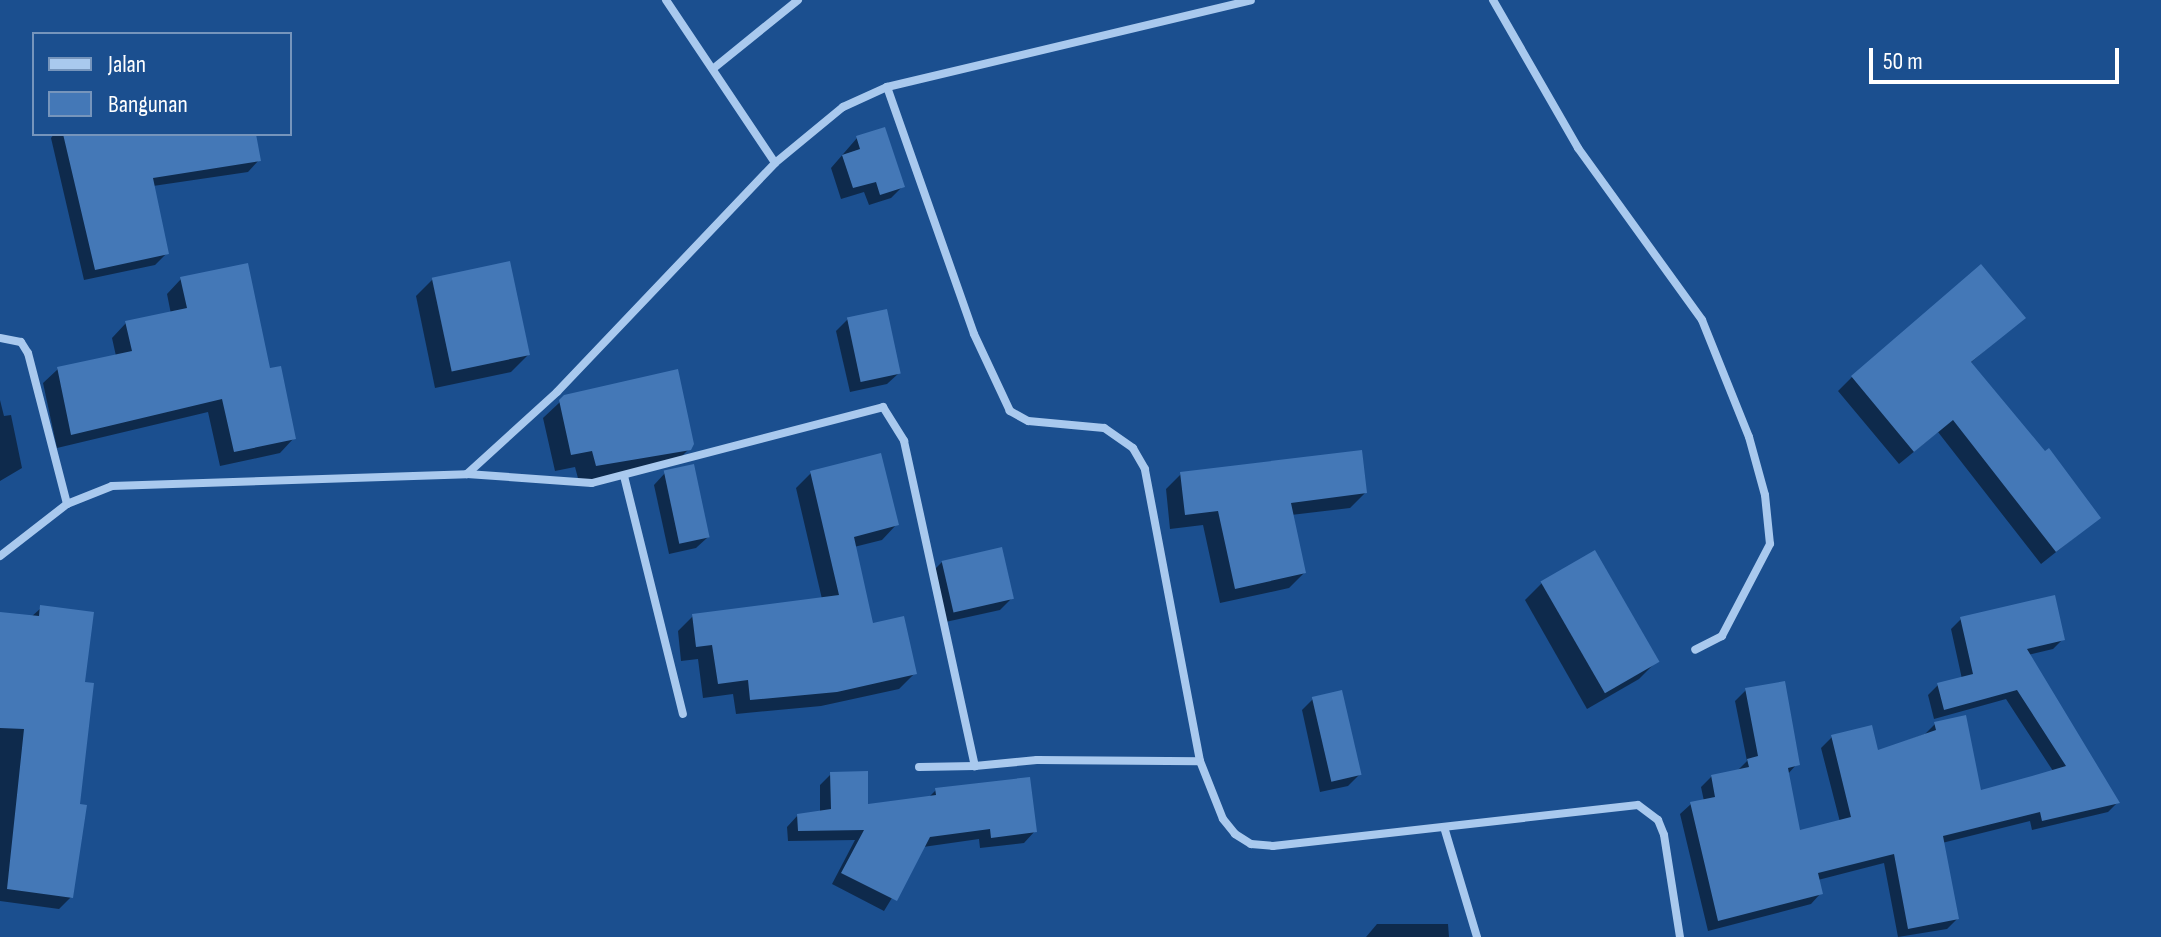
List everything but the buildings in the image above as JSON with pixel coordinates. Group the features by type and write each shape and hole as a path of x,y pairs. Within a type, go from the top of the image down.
{"street":[{"path":"666,0 775,163"},
{"path":"714,68 798,0"},
{"path":"467,474 557,392 775,163 843,107 887,87 1251,0"},
{"path":"1493,0 1578,148 1702,320 1749,437 1765,495 1770,544 1755,581 1722,636 1695,650"},
{"path":"887,87 974,334 1010,411 1028,421 1104,428 1133,448 1145,469 1200,761 1223,819 1251,844 1273,846 1638,805 1658,820 1664,835 1680,937"},
{"path":"0,338 21,342 28,353 67,504"},
{"path":"0,556 67,504 112,486 467,474 592,483 883,407 904,441 975,766"},
{"path":"624,476 683,714"},
{"path":"919,767 1037,760 1200,761"},
{"path":"1444,827 1477,937"}]}
